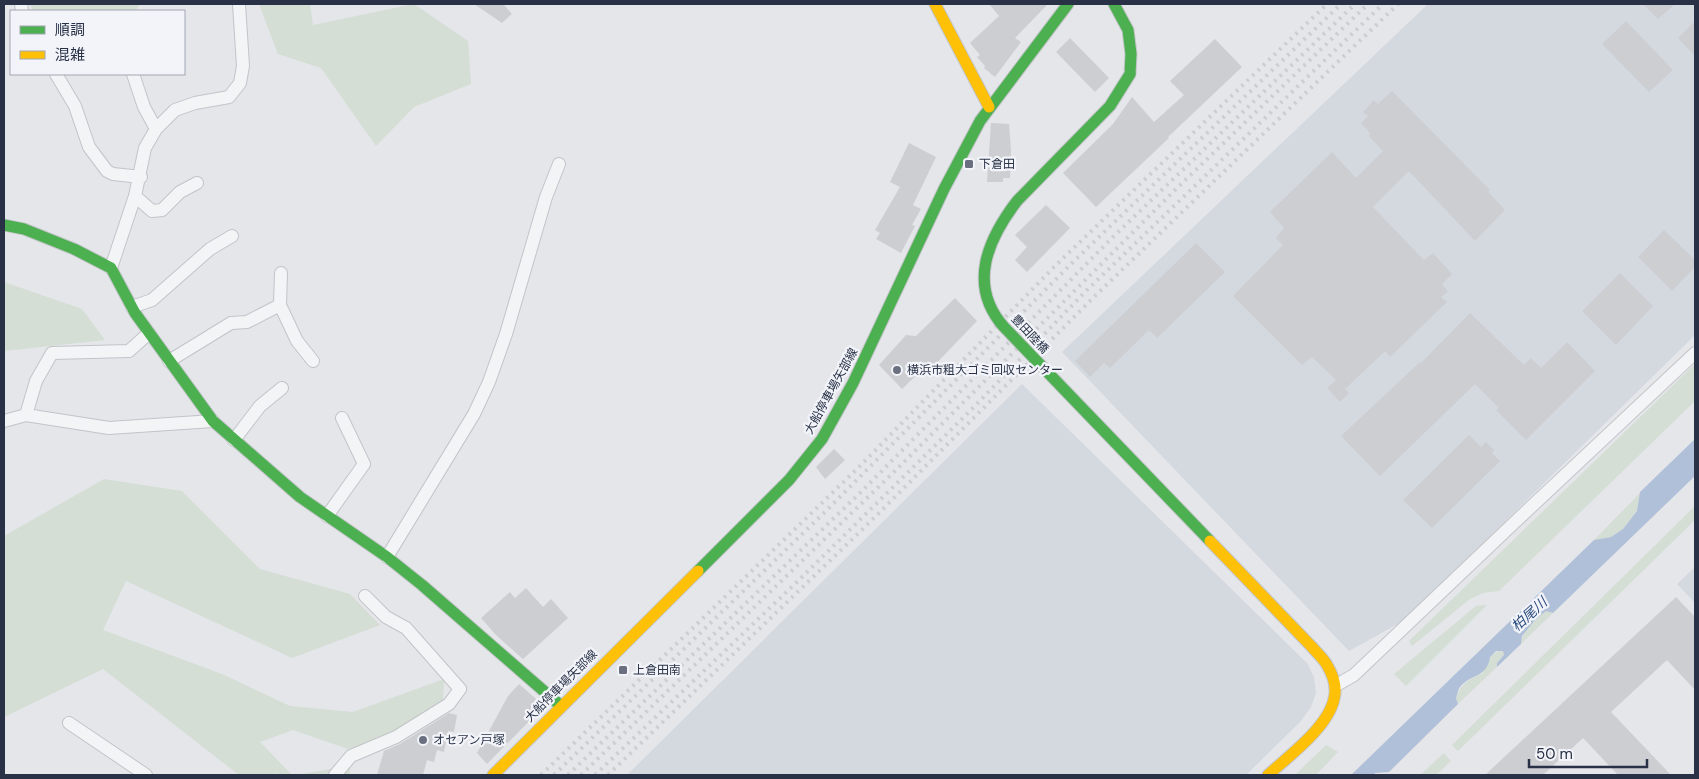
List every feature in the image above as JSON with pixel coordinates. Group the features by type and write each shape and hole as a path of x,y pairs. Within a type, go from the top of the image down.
{"street":[{"path":"111,268 136,196 146,148 156,129 175,110 195,102 229,97 240,83 243,66 239,4"},
{"path":"935,4 989,107"},
{"name":"大船停車場矢部線","path":"493,775 763,507 789,480 822,439 853,383 944,189 980,121 1068,4"},
{"name":"豊田陸橋","path":"1114,4 1128,30 1131,54 1130,74 1110,106 1017,201 1004,217 992,240 985,261 985,285 990,306 1008,332 1312,648 1329,667 1335,686"},
{"path":"57,75 75,106 89,147 106,171 113,174 141,177"},
{"path":"133,75 144,107 156,129"},
{"path":"387,557 474,414 489,382 506,334 546,197 559,164"},
{"path":"136,196 152,211 162,210 180,192 197,183"},
{"path":"4,225 33,233 74,249 111,268 132,307 149,333 213,421 300,497 387,557 422,584 561,706"},
{"path":"132,307 152,300 210,249 232,236"},
{"path":"281,273 280,305 297,341 313,361"},
{"path":"169,360 231,323 247,322 280,305"},
{"path":"26,415 36,381 52,353 129,351 149,333"},
{"path":"1268,775 1327,715 1334,702 1335,686 1354,675 1695,354"},
{"path":"234,440 260,406 282,388"},
{"path":"4,421 26,415 109,428 213,421"},
{"path":"327,516 364,464 342,418"},
{"path":"335,775 351,756 396,737 449,704 460,689 406,628 386,617 365,596"},
{"path":"70,724 146,775"}],"shaded area":[{"path":"30,4 140,4 137,10 33,10"},
{"path":"259,4 310,4 313,25 414,4 468,41 471,84 414,107 376,146 321,68 278,54"},
{"path":"1428,4 1695,4 1695,335 1405,620 1349,651 1062,352"},
{"path":"4,282 82,309 105,340 4,351"},
{"path":"1695,364 1695,401 1499,591 1483,593 1470,599 1412,646 1409,641"},
{"path":"1022,384 1307,663 1314,677 1316,693 1311,707 1301,721 1246,775 627,775"},
{"path":"104,479 182,491 260,569 350,594 380,625 292,658 126,581 103,630 222,674 290,706 353,712 444,679 443,702 391,735 348,749 293,730 260,742 292,775 276,773 275,775 239,775 103,669 4,717 4,536"},
{"path":"1640,493 1637,511 1623,529 1611,537 1594,540"},
{"path":"1695,506 1695,520 1458,751 1452,745"},
{"path":"1695,567 1695,603 1677,584"},
{"path":"1487,605 1406,686 1394,674 1476,606"},
{"path":"1546,611 1553,613 1521,644 1526,630"},
{"path":"1503,650 1504,655 1497,663 1497,667 1458,704 1456,698 1463,686 1483,673 1492,655"},
{"path":"1326,745 1338,752 1316,775 1295,775"},
{"path":"1444,753 1451,761 1436,775 1420,775"},
{"path":"351,765 349,775 297,775"}],"water":[{"name":"柏尾川","path":"1695,439 1695,476 1553,613 1546,611 1535,620 1522,636 1521,644 1497,667 1497,663 1504,655 1503,651 1496,651 1490,657 1486,669 1460,687 1456,698 1458,704 1389,772 1375,773 1374,775 1351,775 1594,540 1611,537 1623,529 1637,511 1640,492"}],"building":[{"path":"474,4 503,4 512,14 502,23"},
{"path":"989,4 1048,4 1015,38 1021,42 995,77 984,68 985,66 977,57 980,55 970,43 999,16"},
{"path":"1643,4 1675,4 1658,19"},
{"path":"1626,21 1673,70 1649,92 1602,44"},
{"path":"1695,21 1695,56 1678,38"},
{"path":"1070,38 1109,78 1095,92 1056,52"},
{"path":"1215,39 1242,67 1096,207 1063,173 1113,124 1132,97 1154,122 1184,95 1170,81"},
{"path":"1392,91 1490,190 1488,192 1505,210 1475,241 1409,171 1373,207 1424,260 1433,253 1452,274 1442,284 1448,292 1441,297 1447,302 1390,357 1385,351 1345,389 1349,393 1340,402 1327,388 1336,380 1312,357 1302,365 1233,296 1283,245 1276,238 1284,228 1270,212 1332,152 1356,178 1383,151 1369,136 1370,133 1361,123 1368,116 1363,112 1374,100 1378,104"},
{"path":"991,123 1009,124 1011,150 1010,178 1003,178 1003,182 987,182"},
{"path":"909,143 936,157 913,205 921,209 912,225 915,226 901,253 876,239 880,233 875,230 900,187 890,182"},
{"path":"1046,205 1070,228 1027,272 1015,260 1027,247 1015,235"},
{"path":"1664,230 1695,260 1695,267 1672,291 1638,257"},
{"path":"1196,243 1225,272 1157,338 1149,330 1110,368 1104,363 1090,377 1075,361"},
{"path":"1620,273 1653,306 1616,345 1582,311"},
{"path":"955,298 977,321 925,375 921,371 902,389 879,365 906,335 916,336"},
{"path":"1470,313 1524,365 1531,358 1541,368 1567,342 1595,371 1526,440 1496,410 1499,408 1475,384 1380,476 1341,436 1421,363"},
{"path":"1469,435 1481,447 1486,442 1494,450 1492,453 1500,461 1432,528 1403,500"},
{"path":"834,449 845,460 825,479 816,467"},
{"path":"526,588 543,607 551,599 568,618 523,659 496,635 481,618 510,592 515,598"},
{"path":"1676,597 1695,617 1695,690 1667,660 1611,712 1671,775 1618,775 1583,738 1543,775 1485,775"},
{"path":"519,684 544,706 487,764 477,753 508,696"},
{"name":"オセアン戸塚","path":"449,713 457,715 454,732 448,731 444,752 437,750 434,762 427,760 423,775 377,775 384,751 400,744"}],"railway":[{"path":"541,775 858,468 1055,266 1327,4"},
{"path":"554,775 830,507 1071,264 1341,4"},
{"path":"568,775 862,491 1113,237 1355,4"},
{"path":"581,775 896,470 1176,189 1368,4"},
{"path":"595,775 799,580 971,410 1086,291 1383,4"},
{"path":"608,775 870,522 1097,294 1398,4"}],"traffic: fast":[{"path":"698,571 789,480 822,439 853,383 944,189 980,121 1068,4"},
{"path":"1114,4 1128,30 1131,54 1130,74"},
{"path":"1130,74 1110,106 1017,201 1007,216 990,246 984,279 986,295 993,311 1004,327 1210,541"},
{"path":"4,225 24,229 74,249 111,268 135,313 213,421 300,497 387,557 422,585 561,706"}],"traffic: slow":[{"path":"935,4 989,107"},
{"path":"1210,541 1312,647"},
{"path":"493,775 698,571"},
{"path":"1268,775 1297,750 1316,730 1330,710 1334,699 1335,686 1331,673 1324,660 1312,647"}],"place":[{"name":"下倉田","path":"969,164"},
{"name":"横浜市粗大ゴミ回収センター","path":"897,370"},
{"name":"上倉田南","path":"623,670"},
{"name":"オセアン戸塚","path":"423,740"}]}
